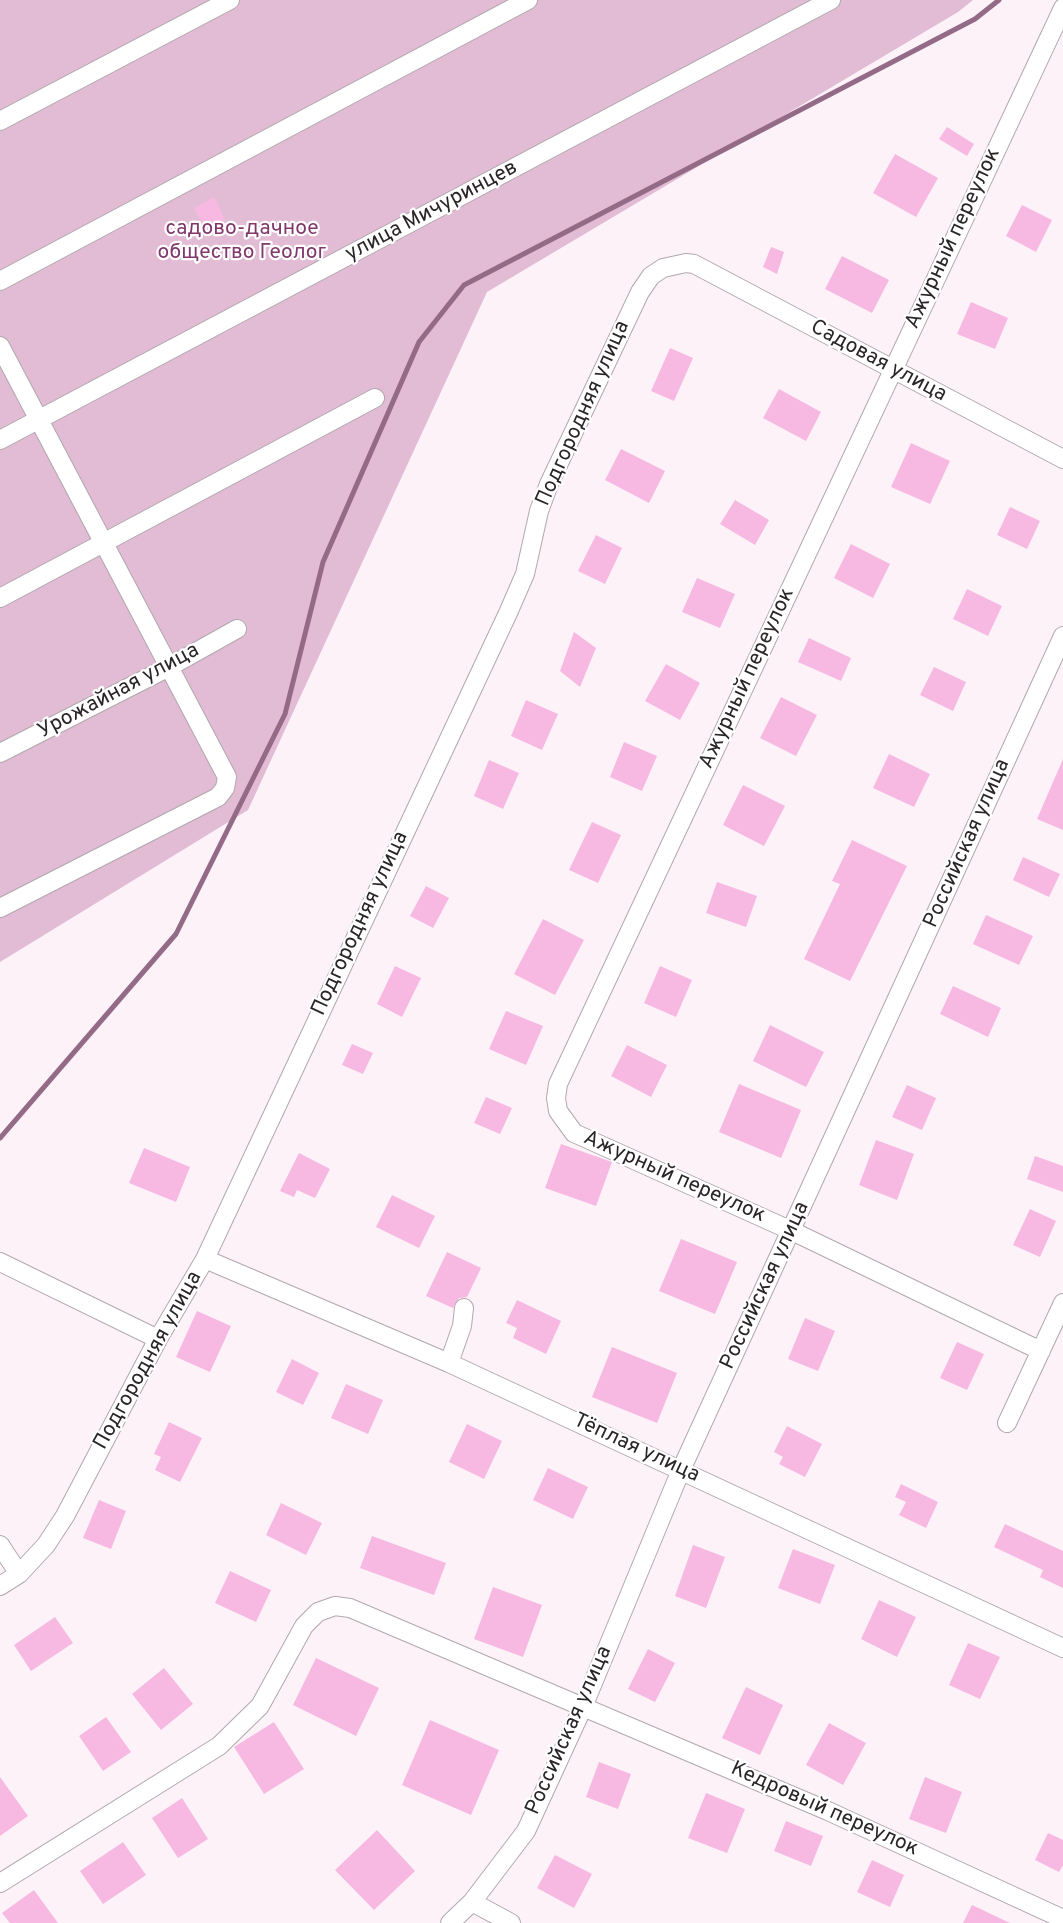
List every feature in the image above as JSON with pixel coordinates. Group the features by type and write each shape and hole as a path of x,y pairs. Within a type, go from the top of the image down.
{"street":[{"path":"0,121 230,0"},
{"path":"0,281 528,0"},
{"name":"улица Мичуринцев","path":"0,440 831,0"},
{"name":"Ажурный переулок","path":"792,1231 574,1133 558,1111 556,1098 563,1073 1063,8"},
{"name":"Подгородняя улица","path":"0,1586 19,1574 46,1545 65,1516 158,1339 205,1259 508,613 525,574 539,511 549,484 640,292 651,276 663,268 686,263 694,264"},
{"name":"Садовая улица","path":"694,264 1063,459"},
{"path":"0,346 227,777 225,788 218,797 0,908"},
{"path":"0,598 375,398"},
{"name":"Урожайная улица","path":"0,753 169,667 237,629"},
{"name":"Российская улица","path":"450,1923 472,1902 526,1831 583,1707 681,1470 1063,636"},
{"path":"792,1231 1041,1351"},
{"name":"Тёплая улица","path":"205,1259 449,1363 1063,1648"},
{"path":"0,1262 158,1339"},
{"path":"1007,1423 1063,1304"},
{"path":"449,1363 462,1326 464,1308"},
{"path":"0,1545 19,1574"},
{"name":"Кедровый переулок","path":"0,1883 219,1746 260,1706 304,1626 318,1612 334,1606 350,1608 828,1811 1063,1919"},
{"path":"472,1902 511,1923"}],"green space":[{"name":"садово-дачное общество Геолог","path":"0,0 973,0 958,12 487,292 248,810 0,962"}],"building":[{"path":"947,127 974,144 967,156 939,139"},
{"path":"895,154 938,178 916,217 873,193"},
{"path":"214,197 226,221 206,231 194,208"},
{"path":"1022,205 1052,220 1036,252 1006,236"},
{"path":"771,247 784,252 777,274 763,267"},
{"path":"842,256 889,280 872,313 825,289"},
{"path":"971,302 1008,318 995,349 957,334"},
{"path":"670,348 693,358 674,401 651,391"},
{"path":"779,389 821,412 806,441 763,418"},
{"path":"911,443 950,461 930,504 891,487"},
{"path":"621,449 665,471 649,503 605,480"},
{"path":"735,500 769,520 755,545 720,524"},
{"path":"1010,507 1040,521 1027,549 997,535"},
{"path":"596,535 622,548 605,584 578,571"},
{"path":"851,544 890,564 873,598 834,578"},
{"path":"697,578 735,594 720,628 682,612"},
{"path":"967,589 1002,606 988,636 953,619"},
{"path":"574,632 596,648 580,687 560,671"},
{"path":"809,638 851,658 841,681 798,662"},
{"path":"666,664 700,683 680,720 645,701"},
{"path":"934,667 966,682 953,711 920,695"},
{"path":"781,697 817,715 796,756 760,738"},
{"path":"526,700 558,714 542,750 511,736"},
{"path":"624,742 657,756 642,791 610,777"},
{"path":"889,754 930,774 914,807 873,788"},
{"path":"1063,759 1063,830 1037,819"},
{"path":"489,760 519,773 503,809 474,796"},
{"path":"743,785 785,806 764,846 723,825"},
{"path":"592,822 621,835 598,883 569,870"},
{"path":"852,840 907,866 850,981 804,959 840,884 832,881"},
{"path":"1023,857 1060,874 1049,897 1013,880"},
{"path":"717,882 757,896 746,927 706,913"},
{"path":"426,886 449,898 433,928 410,916"},
{"path":"986,915 1033,936 1019,965 973,944"},
{"path":"543,919 584,940 555,995 514,974"},
{"path":"395,966 421,978 402,1017 377,1004"},
{"path":"660,966 692,980 676,1017 644,1003"},
{"path":"953,986 1001,1008 988,1037 940,1014"},
{"path":"506,1011 543,1026 526,1065 489,1049"},
{"path":"770,1025 824,1052 806,1087 753,1061"},
{"path":"352,1044 373,1053 363,1074 342,1065"},
{"path":"627,1045 667,1065 651,1097 611,1076"},
{"path":"739,1084 801,1110 781,1158 719,1132"},
{"path":"907,1085 936,1098 922,1130 892,1117"},
{"path":"486,1097 512,1108 500,1134 474,1123"},
{"path":"876,1140 914,1154 897,1200 859,1185"},
{"path":"561,1144 612,1162 596,1206 545,1188"},
{"path":"144,1148 190,1167 176,1202 129,1183"},
{"path":"299,1153 330,1169 315,1198 297,1190 294,1197 280,1191"},
{"path":"1035,1156 1063,1166 1063,1192 1027,1179"},
{"path":"392,1195 435,1216 419,1248 376,1227"},
{"path":"1030,1209 1056,1221 1040,1257 1013,1245"},
{"path":"681,1239 737,1262 715,1314 659,1291"},
{"path":"447,1252 481,1268 467,1297 459,1298 453,1308 426,1296"},
{"path":"517,1300 561,1321 546,1354 513,1338 517,1328 506,1323"},
{"path":"197,1311 231,1326 210,1372 176,1357"},
{"path":"805,1318 835,1331 818,1371 788,1359"},
{"path":"957,1342 984,1354 967,1390 940,1378"},
{"path":"612,1347 677,1373 657,1423 592,1397"},
{"path":"292,1359 319,1373 303,1405 276,1392"},
{"path":"346,1384 383,1400 368,1434 331,1418"},
{"path":"169,1422 202,1438 180,1482 155,1470 161,1457 154,1454"},
{"path":"467,1424 502,1441 484,1479 449,1462"},
{"path":"787,1426 822,1444 805,1477 779,1464 783,1457 774,1452"},
{"path":"548,1468 588,1487 573,1519 533,1500"},
{"path":"901,1484 938,1502 926,1528 899,1515 906,1502 895,1497"},
{"path":"99,1500 126,1511 111,1549 83,1538"},
{"path":"281,1503 322,1523 306,1555 266,1535"},
{"path":"1005,1524 1063,1551 1063,1588 1040,1577 1043,1570 994,1547"},
{"path":"372,1536 446,1563 434,1595 360,1568"},
{"path":"693,1545 725,1557 706,1608 675,1596"},
{"path":"793,1549 835,1565 820,1604 778,1588"},
{"path":"230,1571 271,1590 256,1622 215,1603"},
{"path":"493,1587 542,1605 523,1657 474,1639"},
{"path":"879,1600 916,1617 897,1657 861,1639"},
{"path":"55,1617 73,1643 31,1671 14,1645"},
{"path":"968,1643 1000,1657 980,1699 949,1685"},
{"path":"648,1649 675,1663 655,1702 628,1689"},
{"path":"316,1658 379,1688 356,1736 293,1705"},
{"path":"164,1668 193,1704 161,1730 132,1694"},
{"path":"746,1687 783,1705 760,1755 722,1738"},
{"path":"106,1717 131,1752 103,1771 79,1736"},
{"path":"430,1720 499,1750 471,1815 402,1785"},
{"path":"274,1722 304,1769 264,1794 234,1747"},
{"path":"829,1723 866,1743 843,1785 806,1765"},
{"path":"599,1762 631,1774 618,1809 586,1797"},
{"path":"0,1777 28,1816 0,1836"},
{"path":"925,1777 962,1792 946,1833 909,1819"},
{"path":"706,1793 745,1809 727,1853 688,1838"},
{"path":"182,1798 208,1839 178,1858 152,1818"},
{"path":"786,1821 823,1836 811,1866 774,1851"},
{"path":"377,1830 415,1871 374,1910 335,1870"},
{"path":"1048,1833 1063,1840 1063,1865 1059,1872 1035,1860"},
{"path":"123,1842 146,1875 103,1904 80,1871"},
{"path":"555,1855 592,1874 574,1908 537,1888"},
{"path":"872,1860 904,1875 890,1907 857,1892"},
{"path":"34,1890 58,1923 10,1923 2,1913"},
{"path":"972,1905 1010,1923 963,1923"}],"waterway":[{"path":"0,1138 176,934 285,714 323,562 419,342 464,285 975,19 999,0"}]}
